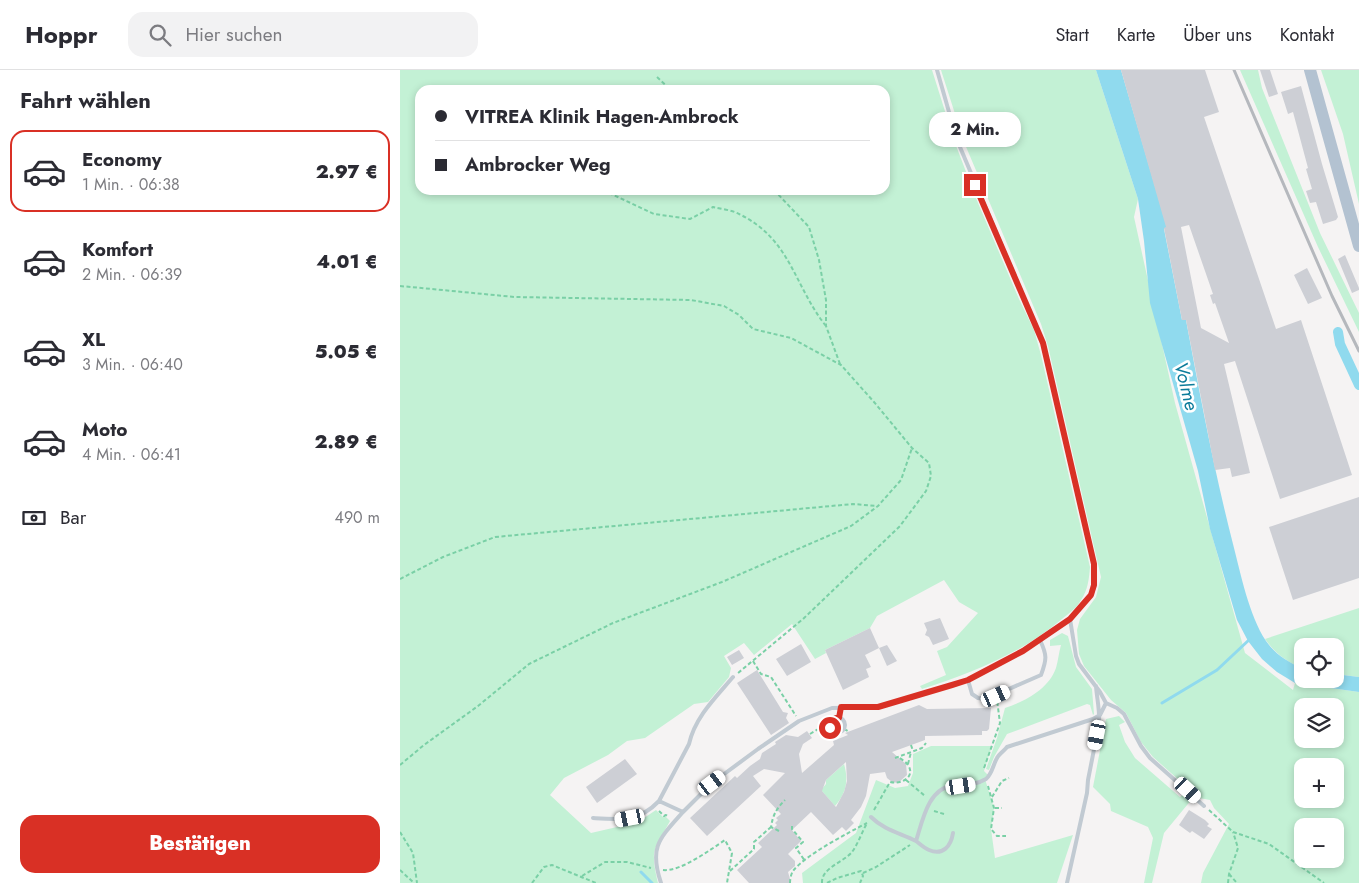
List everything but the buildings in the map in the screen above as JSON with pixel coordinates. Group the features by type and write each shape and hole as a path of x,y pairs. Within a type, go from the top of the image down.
{"main road":[{"path":"1310,70 1359,246"}],"lane":[{"path":"661,883 655,853 662,836 712,783 758,749 799,722 832,708 878,707 968,680 1040,640 1070,619 1091,595 1094,585 1094,564 1043,343 957,140 937,70"},
{"path":"1070,619 1079,664 1106,703 1124,714 1141,746 1150,758 1204,806"},
{"path":"968,680 972,694 986,700 1041,675 1045,665 1046,654 1040,640"},
{"path":"594,818 620,820 640,816 650,811 659,801 689,744 691,733 704,712 733,677"},
{"path":"1096,686 1097,707 1100,715"},
{"path":"1067,883 1087,793 1100,715 1106,703"},
{"path":"839,718 841,707"},
{"path":"916,841 926,810 940,790 946,787 974,784 987,777 998,755 1007,747 1100,715"},
{"path":"839,718 844,722 846,730 835,733 830,725 833,719 839,718"},
{"path":"659,801 683,812"},
{"path":"871,817 879,825 938,852 951,844 953,833"}],"path":[{"path":"657,77 666,85"},
{"path":"614,195 654,214 690,219 713,207 739,214 770,235 786,254 814,311 826,326 841,365"},
{"path":"779,195 809,227 819,260 826,300 826,326"},
{"path":"400,286 515,297 691,300 724,306 740,315 753,329 791,338 841,365 912,448 929,463 931,476 926,491 900,526 803,619 733,677"},
{"path":"400,765 478,706 529,664 613,623 722,582 851,526 878,506 901,480 912,448"},
{"path":"400,579 443,557 495,537 853,504 878,506"},
{"path":"753,661 762,674 771,677 799,722"},
{"path":"996,696 1000,723 984,771 994,808 993,833 997,836 1006,836"},
{"path":"810,734 830,725"},
{"path":"908,764 897,758 922,748 926,743"},
{"path":"871,817 890,782 898,784 906,780 912,752 911,746"},
{"path":"992,797 1002,781 1009,778"},
{"path":"906,780 931,801"},
{"path":"728,872 754,849 754,842 771,828 773,816 785,800"},
{"path":"1204,806 1233,832 1269,844 1324,883"},
{"path":"994,808 1002,808"},
{"path":"658,810 671,820"},
{"path":"926,810 944,814"},
{"path":"790,883 792,872 805,861 841,836 867,823 852,852 822,877 822,883"},
{"path":"792,826 792,829 803,842 796,848 805,861"},
{"path":"771,828 779,831"},
{"path":"400,832 413,853 416,883"},
{"path":"1228,883 1229,874 1238,848 1233,832"},
{"path":"582,876 605,862 627,862 657,870 670,871 725,840 732,853 727,883"},
{"path":"827,883 860,871 863,873 876,867 916,841"},
{"path":"532,883 544,867 552,865 596,883"},
{"path":"400,870 416,883"},
{"path":"860,883 863,873"},
{"path":"1229,874 1237,883"}],"green space":[{"path":"400,70 932,70 955,143 978,203 1034,330 1090,567 1087,588 1073,610 1030,642 978,669 922,689 920,686 946,675 937,651 947,647 978,613 959,602 944,580 877,616 870,628 825,650 826,653 815,659 792,624 754,655 744,643 724,656 731,668 729,677 708,702 694,704 645,738 627,741 608,755 564,778 550,795 591,833 644,818 656,810 663,817 666,817 670,821 657,844 654,856 658,883 400,883"},
{"path":"941,70 1096,70 1138,199 1134,217 1175,403 1245,653 1293,690 1294,686 1331,688 1359,692 1359,883 1201,883 1203,873 1229,824 1214,808 1210,800 1199,798 1153,757 1141,742 1126,713 1111,700 1084,666 1079,654 1077,630 1080,619 1096,597 1101,577 1048,346 1041,324 964,142"},
{"path":"1240,70 1258,70 1262,88 1320,233 1359,313 1359,332 1318,247"},
{"path":"1321,70 1359,70 1359,204 1343,134"},
{"path":"1359,608 1359,677 1344,675 1344,638 1294,638 1294,664 1273,649 1265,639"},
{"path":"1062,633 1068,636 1076,667 1092,689 1094,714 1090,705 1087,704 1007,734 989,770 986,769 1005,708 1035,694 1047,683 1056,668 1061,645 1050,646 1050,640"},
{"path":"1119,716 1125,722 1119,725 1125,742 1135,758 1180,797 1186,792 1192,799 1164,833 1152,883 1144,883 1153,838 1148,827 1111,811 1110,804 1093,787 1106,719"},
{"path":"931,746 992,746 984,771 989,776 985,779 994,808 991,829 995,858 1073,835 1057,883 803,883 802,873 856,833 876,780 895,788 908,786 913,773 913,754"},
{"path":"844,764 846,786 835,806 821,790 826,784 826,780"}],"water":[{"name":"Volme","path":"1096,70 1121,70 1167,227 1164,229 1182,320 1186,320 1220,488 1242,581 1250,607 1266,641 1273,650 1294,664 1294,682 1277,672 1262,659 1248,641 1237,620 1210,529 1198,471 1150,303 1138,199"},
{"path":"1344,675 1359,677 1359,692 1331,688 1344,688"}],"waterway":[{"path":"1338,332 1340,344 1359,385"},
{"path":"1162,703 1217,670 1250,639"},
{"path":"641,872 652,883"}],"railway":[{"path":"1234,70 1332,296 1359,351"}],"route":[{"path":"830,728 830,722 833,719 839,718 841,707 878,707 952,685 968,680 1023,651 1070,619 1091,595 1094,585 1094,564 1043,343 975,185"}]}
